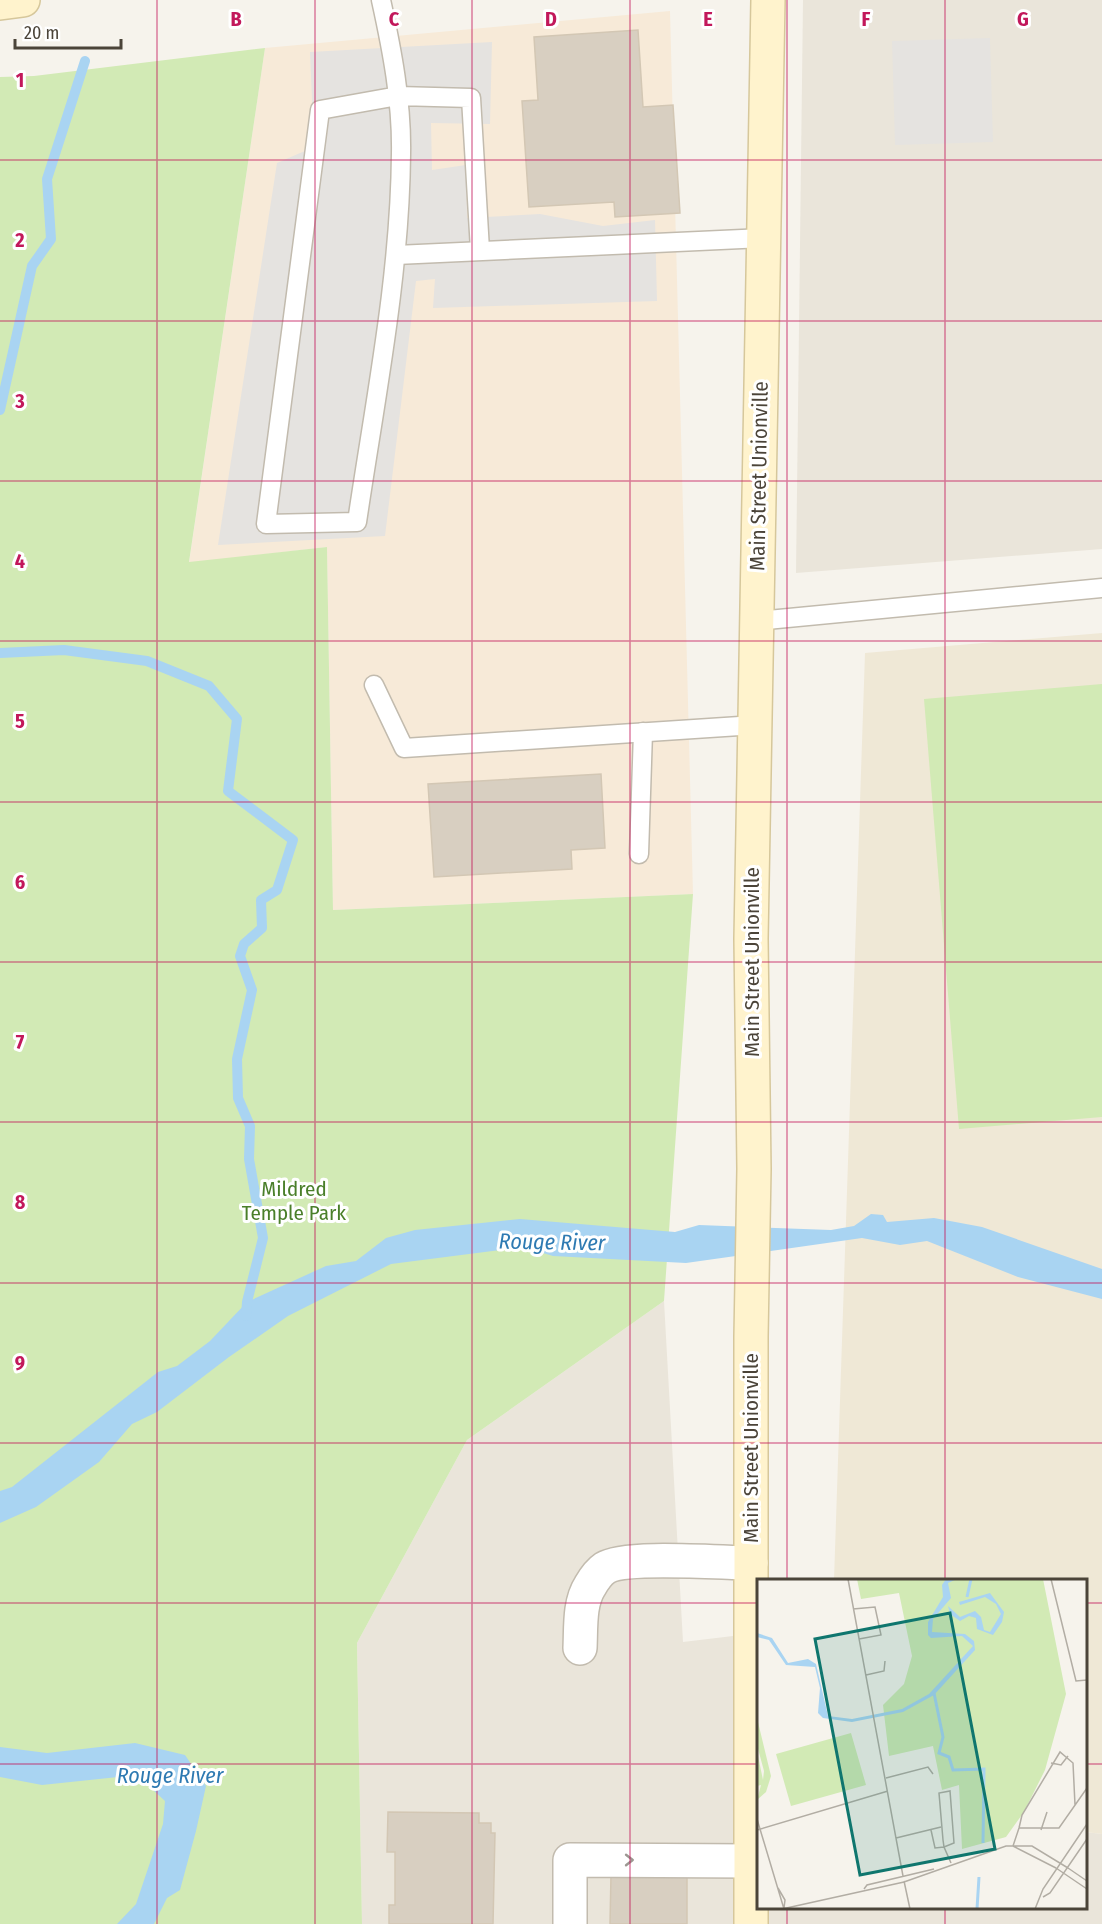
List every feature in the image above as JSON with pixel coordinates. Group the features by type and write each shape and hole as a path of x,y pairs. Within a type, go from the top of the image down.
{"main road":[{"path":"0,3 23,0"},
{"name":"Main Street Unionville","path":"751,1924 751,1337 754,1169 751,939 768,0"}],"street":[{"path":"580,1648 583,1605 588,1588 606,1567 639,1561 751,1563"},
{"path":"570,1924 570,1860 751,1861"}],"lane":[{"path":"381,0 398,96 401,153 396,255 357,522 266,524 320,110 398,96 471,98 480,250"},
{"path":"396,255 764,238"},
{"path":"757,621 1102,588"},
{"path":"374,685 404,747 755,725"},
{"path":"639,854 643,732"}],"shaded area":[{"path":"803,0 1102,0 1102,549 796,573"},
{"path":"670,11 693,894 333,910 327,547 189,563 265,48"},
{"path":"990,38 993,142 895,145 892,41"},
{"path":"492,42 490,124 431,123 432,170 466,165 467,218 540,214 603,226 655,220 657,301 433,308 435,279 416,281 385,536 218,545 277,163 314,147 310,52"},
{"path":"1102,633 1102,1834 1087,1832 1087,1579 834,1579 865,653"},
{"path":"664,1301 683,1642 757,1633 757,1909 1087,1909 1087,1832 1102,1834 1102,1924 362,1924 357,1643 467,1440"}],"green space":[{"name":"Mildred Temple Park","path":"265,48 189,562 327,547 333,910 693,894 664,1301 467,1440 357,1643 362,1924 0,1924 0,77 34,76"},
{"path":"1102,684 1102,1117 959,1129 924,699"}],"water":[{"name":"Rouge River","path":"871,1214 883,1215 887,1222 934,1218 982,1227 1102,1269 1102,1299 1018,1277 927,1241 900,1245 862,1238 686,1263 553,1256 523,1247 391,1264 288,1316 229,1357 157,1412 132,1424 99,1462 36,1507 0,1523 0,1491 12,1487 158,1372 177,1366 210,1341 247,1302 326,1266 356,1261 386,1238 415,1230 520,1219 675,1232 699,1225 831,1230 854,1226"},
{"name":"Rouge River","path":"135,1743 185,1755 206,1786 180,1890 167,1898 154,1924 117,1924 136,1904 163,1824 165,1801 137,1775 42,1785 0,1777 0,1747 47,1753"}],"building":[{"path":"638,30 643,107 673,105 680,213 615,217 614,202 529,207 522,101 538,100 534,37"},
{"path":"601,774 605,848 571,850 572,869 434,877 428,784"},
{"path":"388,1812 479,1813 479,1823 491,1823 491,1833 495,1833 493,1924 389,1924 389,1905 395,1905 395,1852 387,1852"},
{"path":"611,1875 687,1876 687,1924 610,1924"}],"waterway":[{"path":"0,410 32,266 51,239 47,179 85,61"},
{"path":"0,653 64,650 147,661 209,686 237,719 228,791 293,840 277,890 261,900 262,928 244,944 240,956 252,990 237,1059 238,1098 250,1126 249,1159 263,1238 247,1302 246,1316"}]}
